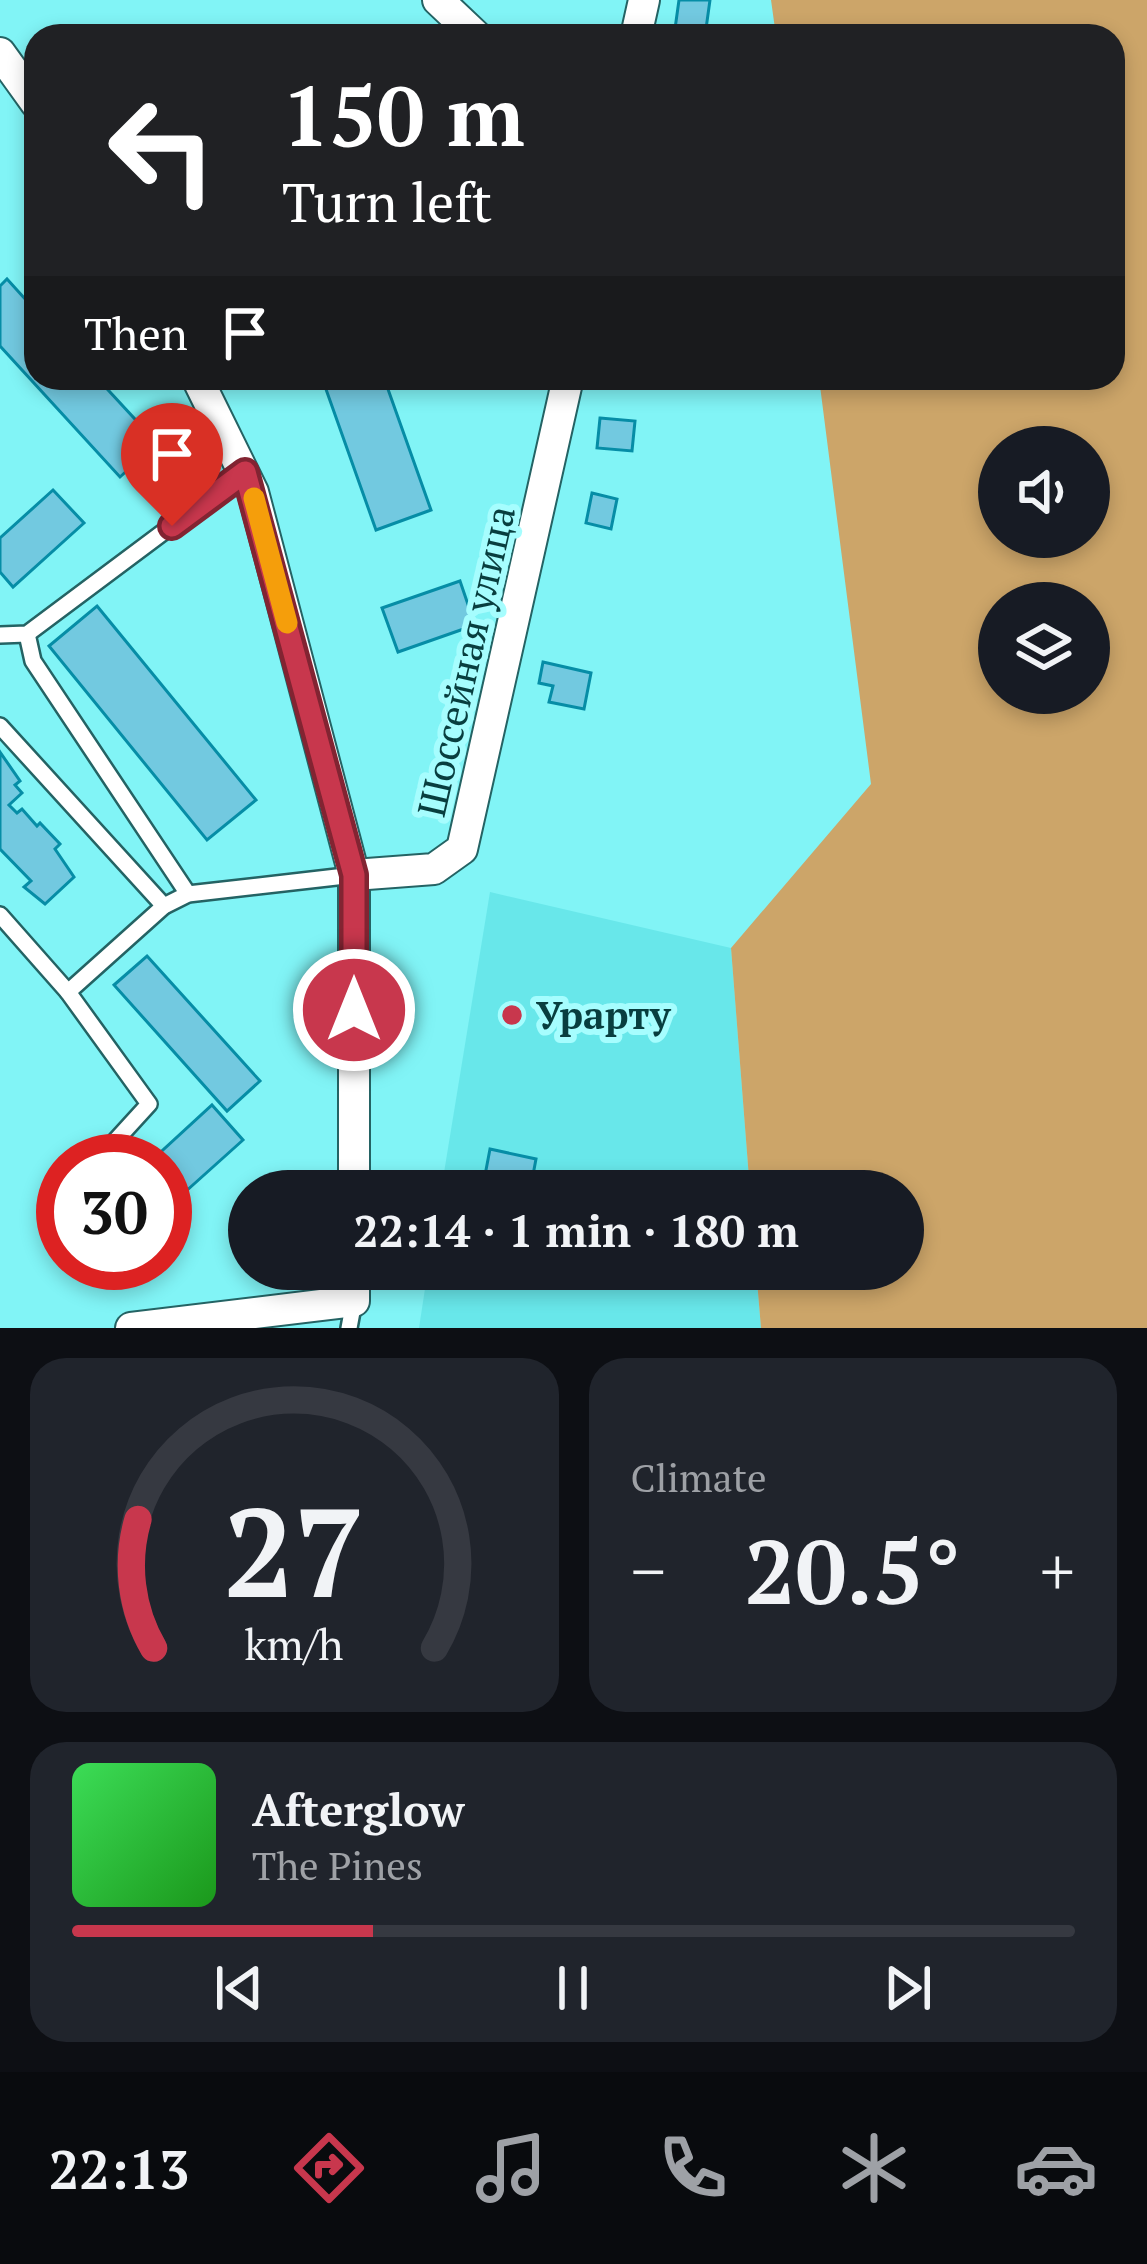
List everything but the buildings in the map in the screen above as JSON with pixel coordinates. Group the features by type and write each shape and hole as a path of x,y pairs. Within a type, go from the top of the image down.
{"street":[{"path":"438,0 463,24"},
{"path":"0,53 24,86"},
{"path":"203,390 245,472 354,875 354,1170"},
{"name":"Шоссейная улица","path":"354,875 434,869 462,849 565,390"},
{"path":"131,1328 351,1314"}],"lane":[{"path":"0,635 28,634 245,472"},
{"path":"28,634 33,661 188,894"},
{"path":"0,726 164,906"},
{"path":"68,992 164,906 188,894 354,875"},
{"path":"0,915 68,992 149,1104 122,1134"}],"shaded area":[{"path":"771,0 1147,0 1147,1328 761,1328 758,1290 924,1290 924,1170 748,1170 731,948 871,784 821,390 1125,390 1125,24 774,24"},
{"path":"490,892 731,948 748,1170 444,1170"},
{"path":"425,1290 758,1290 761,1328 419,1328"}],"slow traffic":[{"path":"254,498 287,623"}],"place":[{"name":"Урарту","path":"512,1015"}],"route":[{"path":"172,526 245,472 354,875 354,1010"}]}
